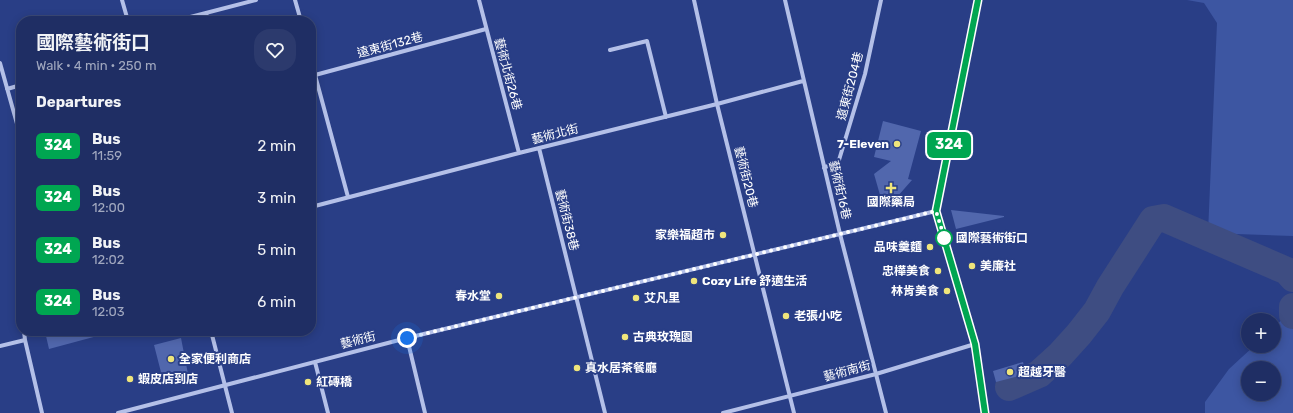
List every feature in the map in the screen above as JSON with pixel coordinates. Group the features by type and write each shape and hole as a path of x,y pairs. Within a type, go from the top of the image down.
{"street":[{"path":"122,0 127,16"},
{"path":"194,16 256,0"},
{"path":"295,0 300,16"},
{"name":"藝術北街26巷","path":"479,0 519,153"},
{"name":"藝術街20巷","path":"694,0 717,104 794,413"},
{"name":"藝術街16巷","path":"785,0 840,234 886,413"},
{"name":"遠東街204巷","path":"824,168 839,160 865,74 881,0"},
{"path":"978,0 936,211 975,344 985,413"},
{"name":"遠東街132巷","path":"316,75 486,29"},
{"path":"610,50 647,41 666,117"},
{"path":"0,63 16,120"},
{"path":"316,75 348,197"},
{"name":"藝術北街","path":"316,206 803,81"},
{"path":"7,88 16,86"},
{"name":"藝術街38巷","path":"539,148 605,413"},
{"name":"藝術街","path":"118,413 137,411 225,385 407,338 936,211"},
{"path":"25,336 42,413"},
{"path":"212,336 232,413"},
{"path":"407,338 424,413"},
{"path":"0,346 25,340"},
{"name":"藝術南街","path":"723,413 876,374 975,344"},
{"path":"316,362 328,413"}],"shaded area":[{"path":"1187,0 1293,0 1293,236 1208,233 1217,23 1204,3"},
{"path":"1293,310 1293,413 1205,413 1205,402 1229,369 1246,353 1281,353 1281,321"}],"building":[{"path":"883,121 921,131 908,179 912,180 897,197 882,202 874,174 891,161 874,157"},
{"path":"951,210 1004,216 1004,217 956,229"},
{"path":"46,336 97,336 49,349"},
{"name":"全家便利商店","path":"181,338 188,374 163,380 154,345"},
{"name":"超越牙醫","path":"1023,362 1026,374 996,382 993,371"}],"waterway":[{"path":"1009,387 1039,374 1060,355 1079,334 1097,311 1110,287 1153,220 1164,218 1287,271 1293,278"},
{"path":"1293,307 1293,315"}],"bus line":[{"name":"324","path":"978,0 936,211 975,344 985,413"}],"place":[{"name":"7-Eleven","path":"897,144"},
{"name":"國際藥局","path":"891,188"},
{"name":"家樂福超市","path":"723,235"},
{"name":"國際藝術街口","path":"944,238"},
{"name":"品味羹麵","path":"930,247"},
{"name":"美廉社","path":"972,266"},
{"name":"忠樺美食","path":"938,271"},
{"name":"Cozy Life 舒適生活","path":"694,281"},
{"name":"林肯美食","path":"947,291"},
{"name":"春水堂","path":"499,296"},
{"name":"艾凡里","path":"636,298"},
{"name":"老張小吃","path":"786,316"},
{"name":"古典玫瑰園","path":"625,337"},
{"name":"全家便利商店","path":"171,359"},
{"name":"真水居茶餐廳","path":"577,368"},
{"name":"超越牙醫","path":"1010,372"},
{"name":"蝦皮店到店","path":"130,379"},
{"name":"紅磚橋","path":"308,382"}],"route":[{"path":"407,338 936,211 945,240 944,238"}]}
